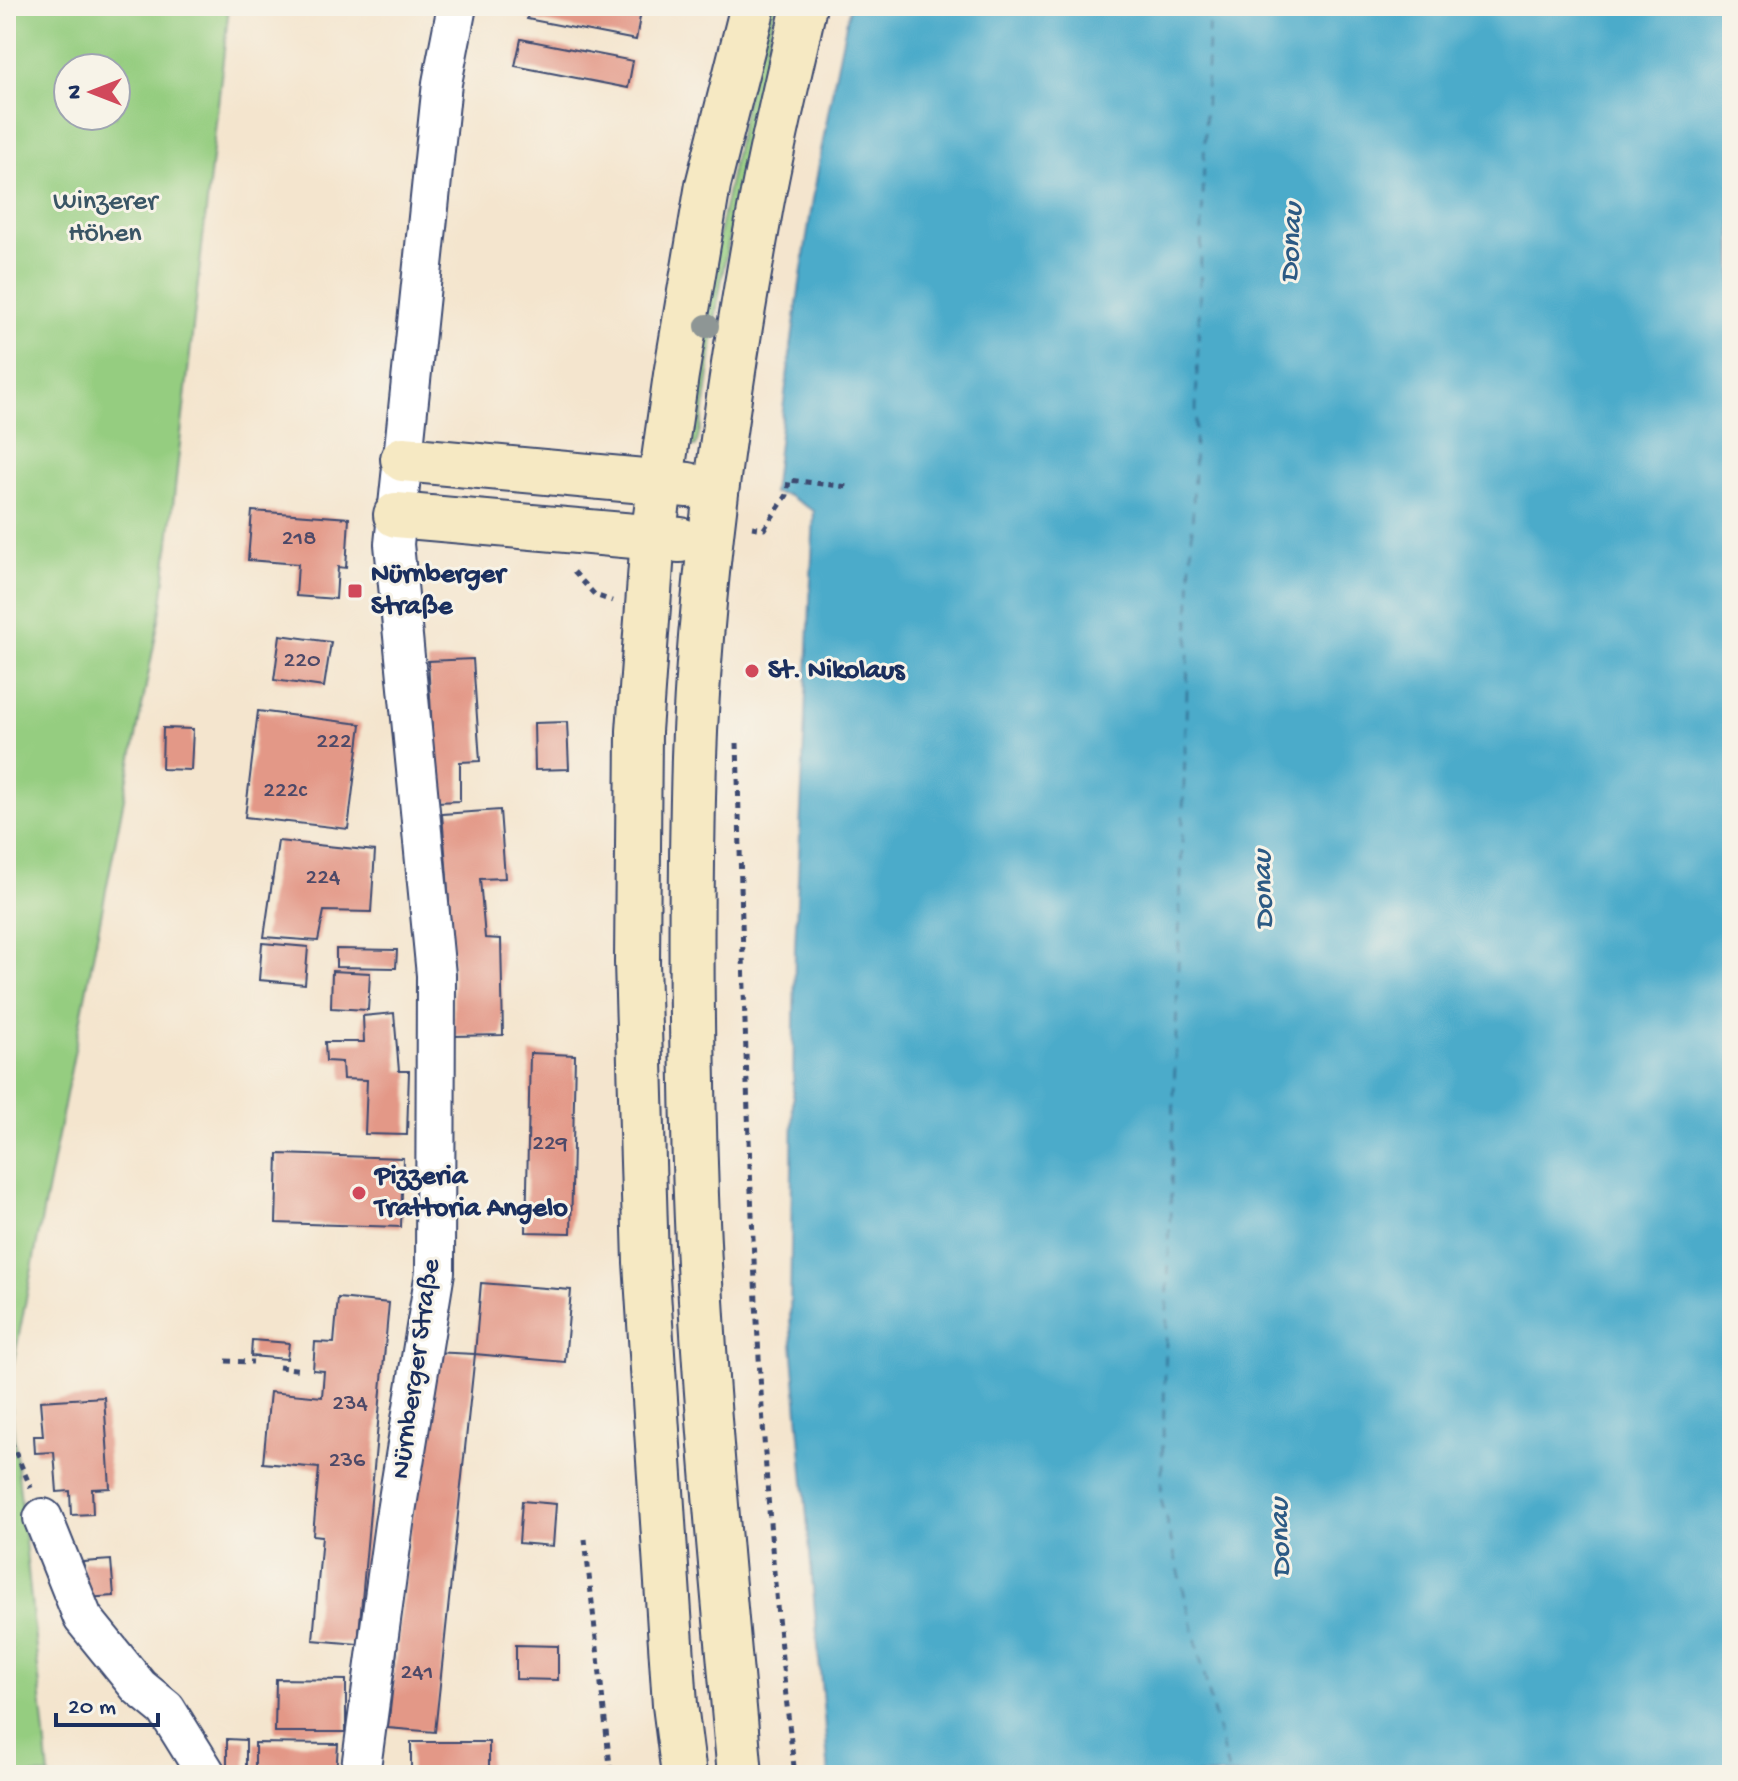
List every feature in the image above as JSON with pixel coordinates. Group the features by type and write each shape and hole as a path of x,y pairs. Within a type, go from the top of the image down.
{"main road":[{"path":"684,1775 675,1705 646,1262 637,962 639,731 659,482 708,185 753,6"},
{"path":"740,1775 714,1482 696,1182 691,975 694,755 718,487 759,213 804,6"},
{"path":"403,459 718,487"},
{"path":"396,515 711,543"}],"street":[{"name":"Nürnberger Straße","path":"360,1775 394,1524 435,1272 436,975 394,544 442,83 457,6"},
{"path":"43,1518 83,1618 139,1687 166,1709 207,1775"}],"path":[{"path":"752,527 764,529 787,495 789,480 849,487"},
{"path":"559,570 575,572 595,595 647,612"},
{"path":"736,736 756,1345 777,1631 795,1775"},
{"path":"226,1361 253,1362"},
{"path":"279,1367 302,1370"},
{"path":"6,1430 43,1518"},
{"path":"585,1539 611,1775"}],"green space":[{"name":"Winzerer Höhen","path":"6,6 229,6 162,604 9,1386 49,1775 6,1775"},
{"path":"765,6 776,6 715,318 700,428 696,446 677,443"}],"water":[{"name":"Donau","path":"850,6 1732,6 1732,936 1723,945 1728,970 1732,971 1732,1775 829,1775 790,1319 795,948 814,511 787,495 773,493 805,249 825,127"}],"building":[{"path":"529,6 618,6 641,11 636,40 527,19"},
{"path":"521,39 633,61 628,88 515,66"},
{"path":"252,511 349,518 346,568 338,567 336,599 296,596 298,564 248,560"},
{"path":"280,635 331,642 324,687 274,680"},
{"path":"473,659 480,761 460,762 460,801 436,802 428,661"},
{"path":"258,711 361,724 348,829 245,817"},
{"path":"567,722 569,769 535,770 534,723"},
{"path":"163,728 193,729 191,770 162,769"},
{"path":"500,810 505,878 480,879 485,938 501,939 503,1035 454,1036 452,940 442,814"},
{"path":"278,841 375,851 371,912 324,911 318,941 264,937"},
{"path":"262,943 308,947 305,984 259,980"},
{"path":"336,949 397,950 396,968 336,967"},
{"path":"332,971 370,973 368,1010 331,1008"},
{"path":"394,1013 399,1071 409,1071 407,1135 365,1134 367,1080 343,1079 342,1062 326,1061 325,1042 364,1042 363,1016"},
{"path":"530,1053 575,1055 571,1233 526,1232"},
{"path":"278,1154 403,1158 401,1227 276,1223"},
{"path":"481,1283 571,1290 565,1362 475,1354"},
{"path":"338,1298 389,1303 358,1644 313,1640 322,1536 313,1535 319,1468 263,1463 270,1392 322,1397 324,1371 313,1370 315,1342 334,1343"},
{"path":"252,1340 289,1343 287,1359 251,1356"},
{"path":"431,1352 475,1354 435,1732 388,1728"},
{"path":"104,1397 110,1488 92,1489 93,1514 71,1515 70,1491 57,1492 54,1452 35,1453 34,1436 43,1436 40,1401"},
{"path":"522,1501 556,1504 553,1546 519,1543"},
{"path":"111,1560 114,1596 85,1598 83,1562"},
{"path":"516,1645 558,1646 558,1680 516,1679"},
{"path":"276,1679 346,1680 346,1732 275,1732"},
{"path":"227,1739 246,1740 246,1770 227,1770"},
{"path":"411,1742 489,1742 489,1775 411,1775"},
{"path":"255,1743 338,1744 336,1775 255,1775"}],"ferry route":[{"path":"1209,6 1161,1499 1229,1775"}],"place":[{"name":"Nürnberger Straße","path":"355,591"},
{"name":"St. Nikolaus","path":"752,671"},
{"name":"Pizzeria Trattoria Angelo","path":"359,1193"}]}
